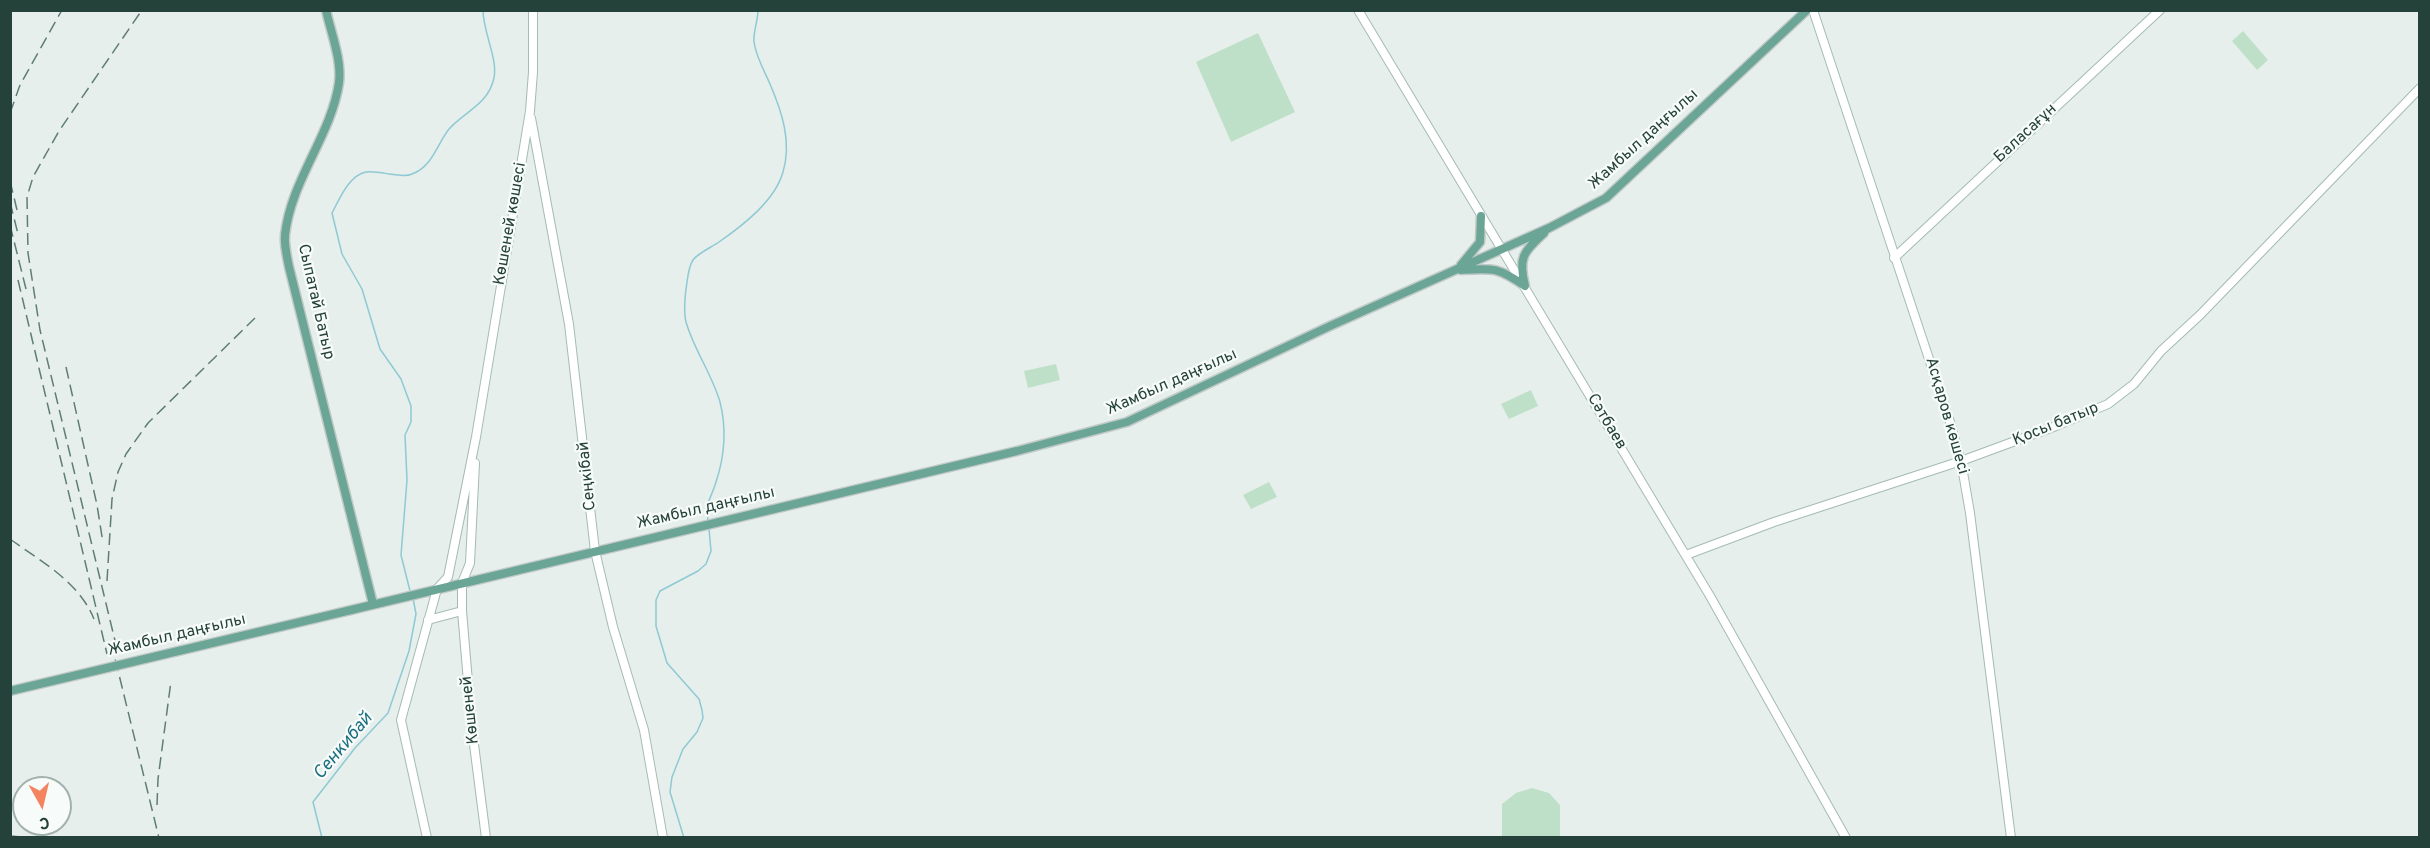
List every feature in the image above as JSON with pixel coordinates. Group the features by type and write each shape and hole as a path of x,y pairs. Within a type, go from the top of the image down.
{"main road":[{"name":"Сыпатай Батыр","path":"326,10 337,57 339,81 333,109 290,206 285,238 289,267 373,604"},
{"name":"Жамбыл даңғылы","path":"10,691 1127,422 1330,326 1549,228 1606,198 1806,10"},
{"path":"1456,271 1480,242 1481,216"},
{"path":"1525,286 1521,270 1522,259 1527,249 1549,228"},
{"path":"1456,271 1495,268 1525,286"}],"street":[{"name":"Көшеней көшесі","path":"437,589 448,578 476,437 530,111 533,72 533,10"},
{"name":"Сәтбаев","path":"1358,10 1686,555 1846,837"},
{"name":"Асқаров көшесі","path":"1813,10 1894,258 1936,376 1961,461 1970,513 2011,837"},
{"name":"Баласағұн","path":"1894,258 2160,10"},
{"name":"Қосы батыр","path":"1686,555 1774,522 1961,461 2108,404 2134,384 2161,351 2200,315 2420,88"},
{"name":"Сеңкібай","path":"530,111 569,324 595,551 613,627 644,730 663,837"},
{"name":"Көшеней көшесі","path":"462,583 470,563 476,437"},
{"path":"451,563 452,569 462,583"},
{"name":"Көшеней","path":"462,583 462,612 472,729 486,837"},
{"path":"427,837 400,720 437,589"},
{"path":"428,620 462,612"}],"green space":[{"path":"2243,31 2268,60 2257,70 2232,41"},
{"path":"1258,33 1295,112 1231,142 1196,62"},
{"path":"1056,364 1060,380 1028,388 1024,371"},
{"path":"1531,390 1538,406 1509,419 1501,404"},
{"path":"1269,482 1277,497 1251,509 1243,495"},
{"path":"1532,788 1549,793 1560,805 1560,837 1502,837 1502,804 1516,793"}],"waterway":[{"path":"410,591 401,555 407,480 405,435 411,422 411,406 401,379 380,349 362,289 342,254 332,213 345,189 360,174 372,172 407,175 425,166 449,129 487,95 495,71 483,10"},
{"path":"708,521 708,504 723,452 724,423 717,392 686,322 685,297 693,260 757,212 779,183 786,161 786,138 778,105 755,48 754,34 758,10"},
{"path":"684,838 670,792 672,777 683,749 697,732 703,718 699,699 667,663 656,626 656,600 660,591 698,571 706,564 711,551 709,529"},
{"name":"Сенкибай","path":"322,838 313,802 355,748 388,713 409,651 416,614 413,598"}],"railway":[{"path":"10,113 20,85 62,10"},
{"path":"117,649 40,330 28,253 27,197 33,177 59,131 142,10"},
{"path":"10,181 17,210"},
{"path":"10,202 18,234"},
{"path":"10,225 26,289"},
{"path":"18,280 107,654"},
{"path":"107,581 112,499 118,472 126,454 148,423 255,318"},
{"path":"66,367 97,505 103,543"},
{"path":"10,539 69,583 79,594 94,619"},
{"path":"111,642 159,838"},
{"path":"157,805 158,779 171,681"},
{"path":"10,836 36,838"}]}
